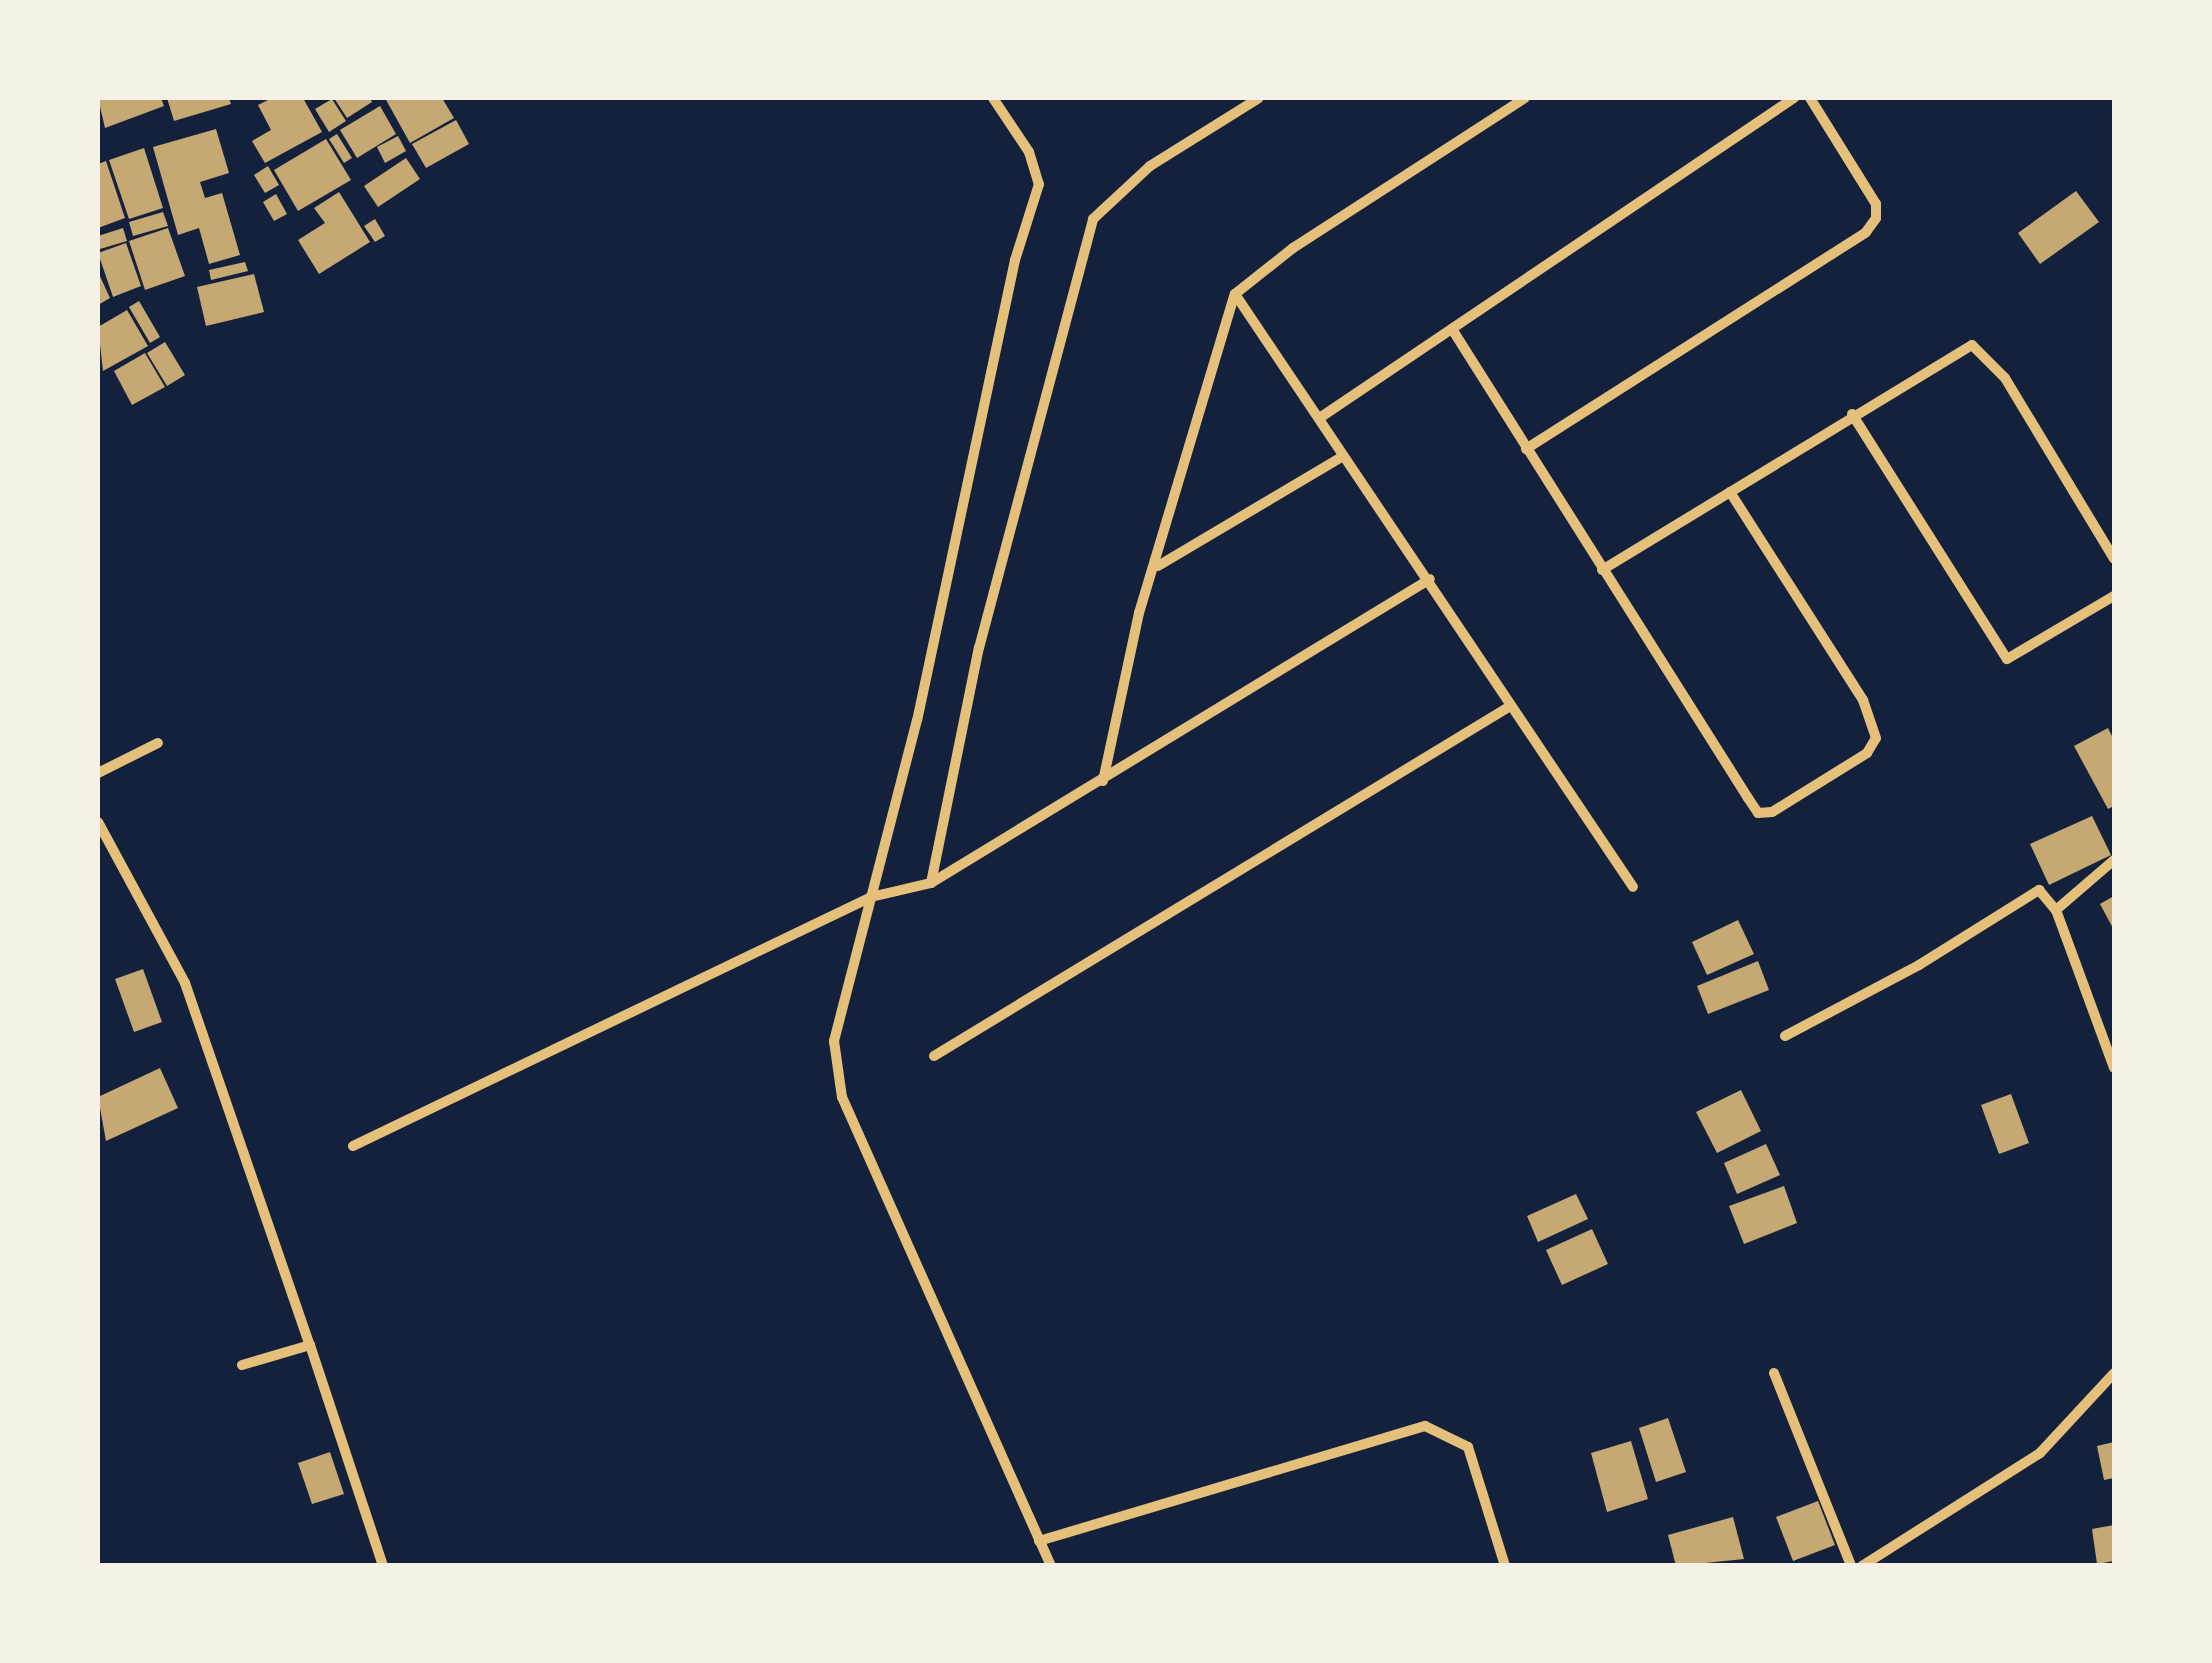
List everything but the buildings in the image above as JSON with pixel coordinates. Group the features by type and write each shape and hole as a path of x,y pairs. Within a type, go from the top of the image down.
{"street":[{"path":"993,98 1029,152 1039,184 1015,260 917,720 834,1041 842,1097 1051,1566"},
{"path":"932,883 979,648 1093,218 1150,166 1260,98"},
{"path":"1103,782 1140,613 1158,566 1236,294 1293,248 1524,98"},
{"path":"1321,417 1794,98"},
{"path":"1526,449 1866,232 1876,218 1876,204 1810,98"},
{"path":"1236,294 1430,579 1507,708 1633,887"},
{"path":"1452,329 1758,813 1799,798 1868,752 1876,738 1863,700 1730,492"},
{"path":"1602,570 1962,346 1986,352 2114,559"},
{"path":"1852,414 2006,659 2114,596"},
{"path":"1158,566 1343,456"},
{"path":"353,1146 871,897 932,883 1430,579"},
{"path":"934,1056 1507,708"},
{"path":"98,772 158,743"},
{"path":"98,822 185,983 383,1566"},
{"path":"2056,910 2114,860"},
{"path":"1784,1036 1919,965 2026,894 2039,890 2056,910 2114,1068"},
{"path":"242,1365 310,1345"},
{"path":"1774,1373 1851,1566"},
{"path":"1862,1566 2040,1454 2114,1374"},
{"path":"2103,1388 2114,1397"},
{"path":"1039,1541 1425,1426 1468,1448 1506,1566"}]}
